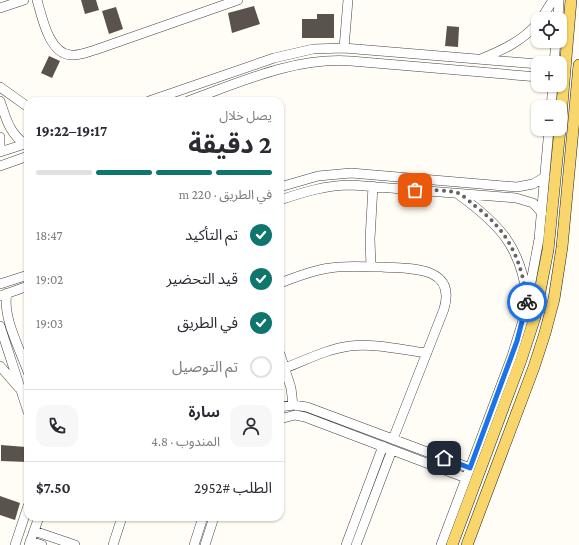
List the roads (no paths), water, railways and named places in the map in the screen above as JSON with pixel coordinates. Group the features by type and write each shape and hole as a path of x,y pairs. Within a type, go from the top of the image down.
{"main road":[{"path":"562,100 571,0"},
{"path":"467,545 540,350 554,299 562,247 579,66"},
{"path":"452,545 521,360 535,316 548,250 559,136"}],"street":[{"path":"0,8 24,0"},
{"path":"36,0 53,43 59,51 72,55 108,46 238,0"},
{"path":"344,48 348,0"},
{"path":"545,12 553,0"},
{"path":"558,12 559,0"},
{"path":"480,59 517,42 531,29"},
{"path":"176,97 281,56 313,49 344,48 531,63"},
{"path":"555,48 555,56"},
{"path":"551,56 555,52"},
{"path":"199,97 284,67 320,60 351,60 531,77"},
{"path":"0,87 24,104"},
{"path":"0,101 11,131 24,141"},
{"path":"11,131 0,136 0,151 24,144"},
{"path":"441,545 517,341 527,305 537,258 548,136"},
{"path":"0,166 24,157"},
{"path":"284,186 318,176 351,173 517,187 528,186 545,178"},
{"path":"284,199 302,192 326,187 352,185 373,186 526,200 536,206 542,213"},
{"path":"371,267 370,239 373,186"},
{"path":"526,200 529,193 528,186"},
{"path":"457,193 492,221 511,245 516,254 522,275 527,305"},
{"path":"284,282 330,268 371,267 420,269 433,274 440,280 445,289 445,304 393,439"},
{"path":"0,284 24,276"},
{"path":"24,288 4,295 6,304 3,314 24,363"},
{"path":"0,326 24,398"},
{"path":"293,405 292,388 285,368 336,349 350,346 374,346 427,353"},
{"path":"0,366 22,391"},
{"path":"284,406 293,405 308,407 470,468"},
{"path":"284,417 295,415 305,417 466,478"},
{"path":"352,435 356,425"},
{"path":"346,545 383,446"},
{"path":"356,545 392,450"},
{"path":"15,545 24,518"},
{"path":"38,521 30,543 42,545"},
{"path":"114,545 121,521"},
{"path":"194,545 202,521"},
{"path":"205,545 213,521"},
{"path":"34,531 75,545"}]}
